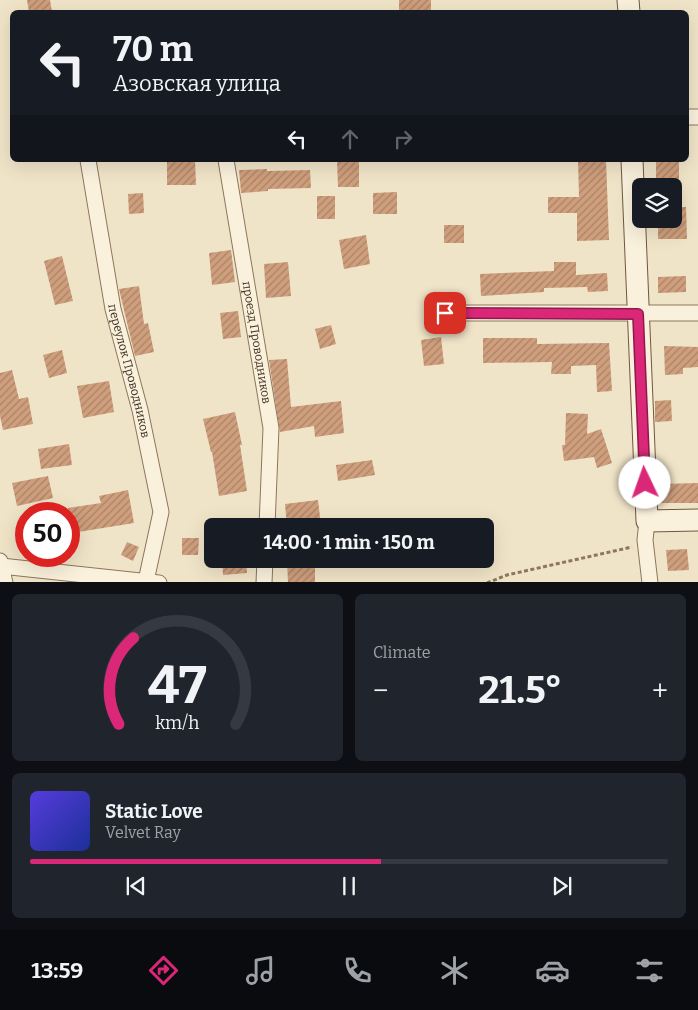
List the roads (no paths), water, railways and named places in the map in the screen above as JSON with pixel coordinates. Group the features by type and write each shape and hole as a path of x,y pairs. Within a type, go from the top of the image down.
{"main road":[{"path":"632,162 647,521 698,520"}],"street":[{"name":"переулок Проводников","path":"88,162 114,310 140,410 161,512 153,582"},
{"name":"проезд Проводников","path":"226,162 271,428 266,518"},
{"path":"445,313 698,313"},
{"path":"647,521 645,544 650,582"},
{"path":"5,582 1,564 153,582"},
{"path":"264,582 265,568"}]}
